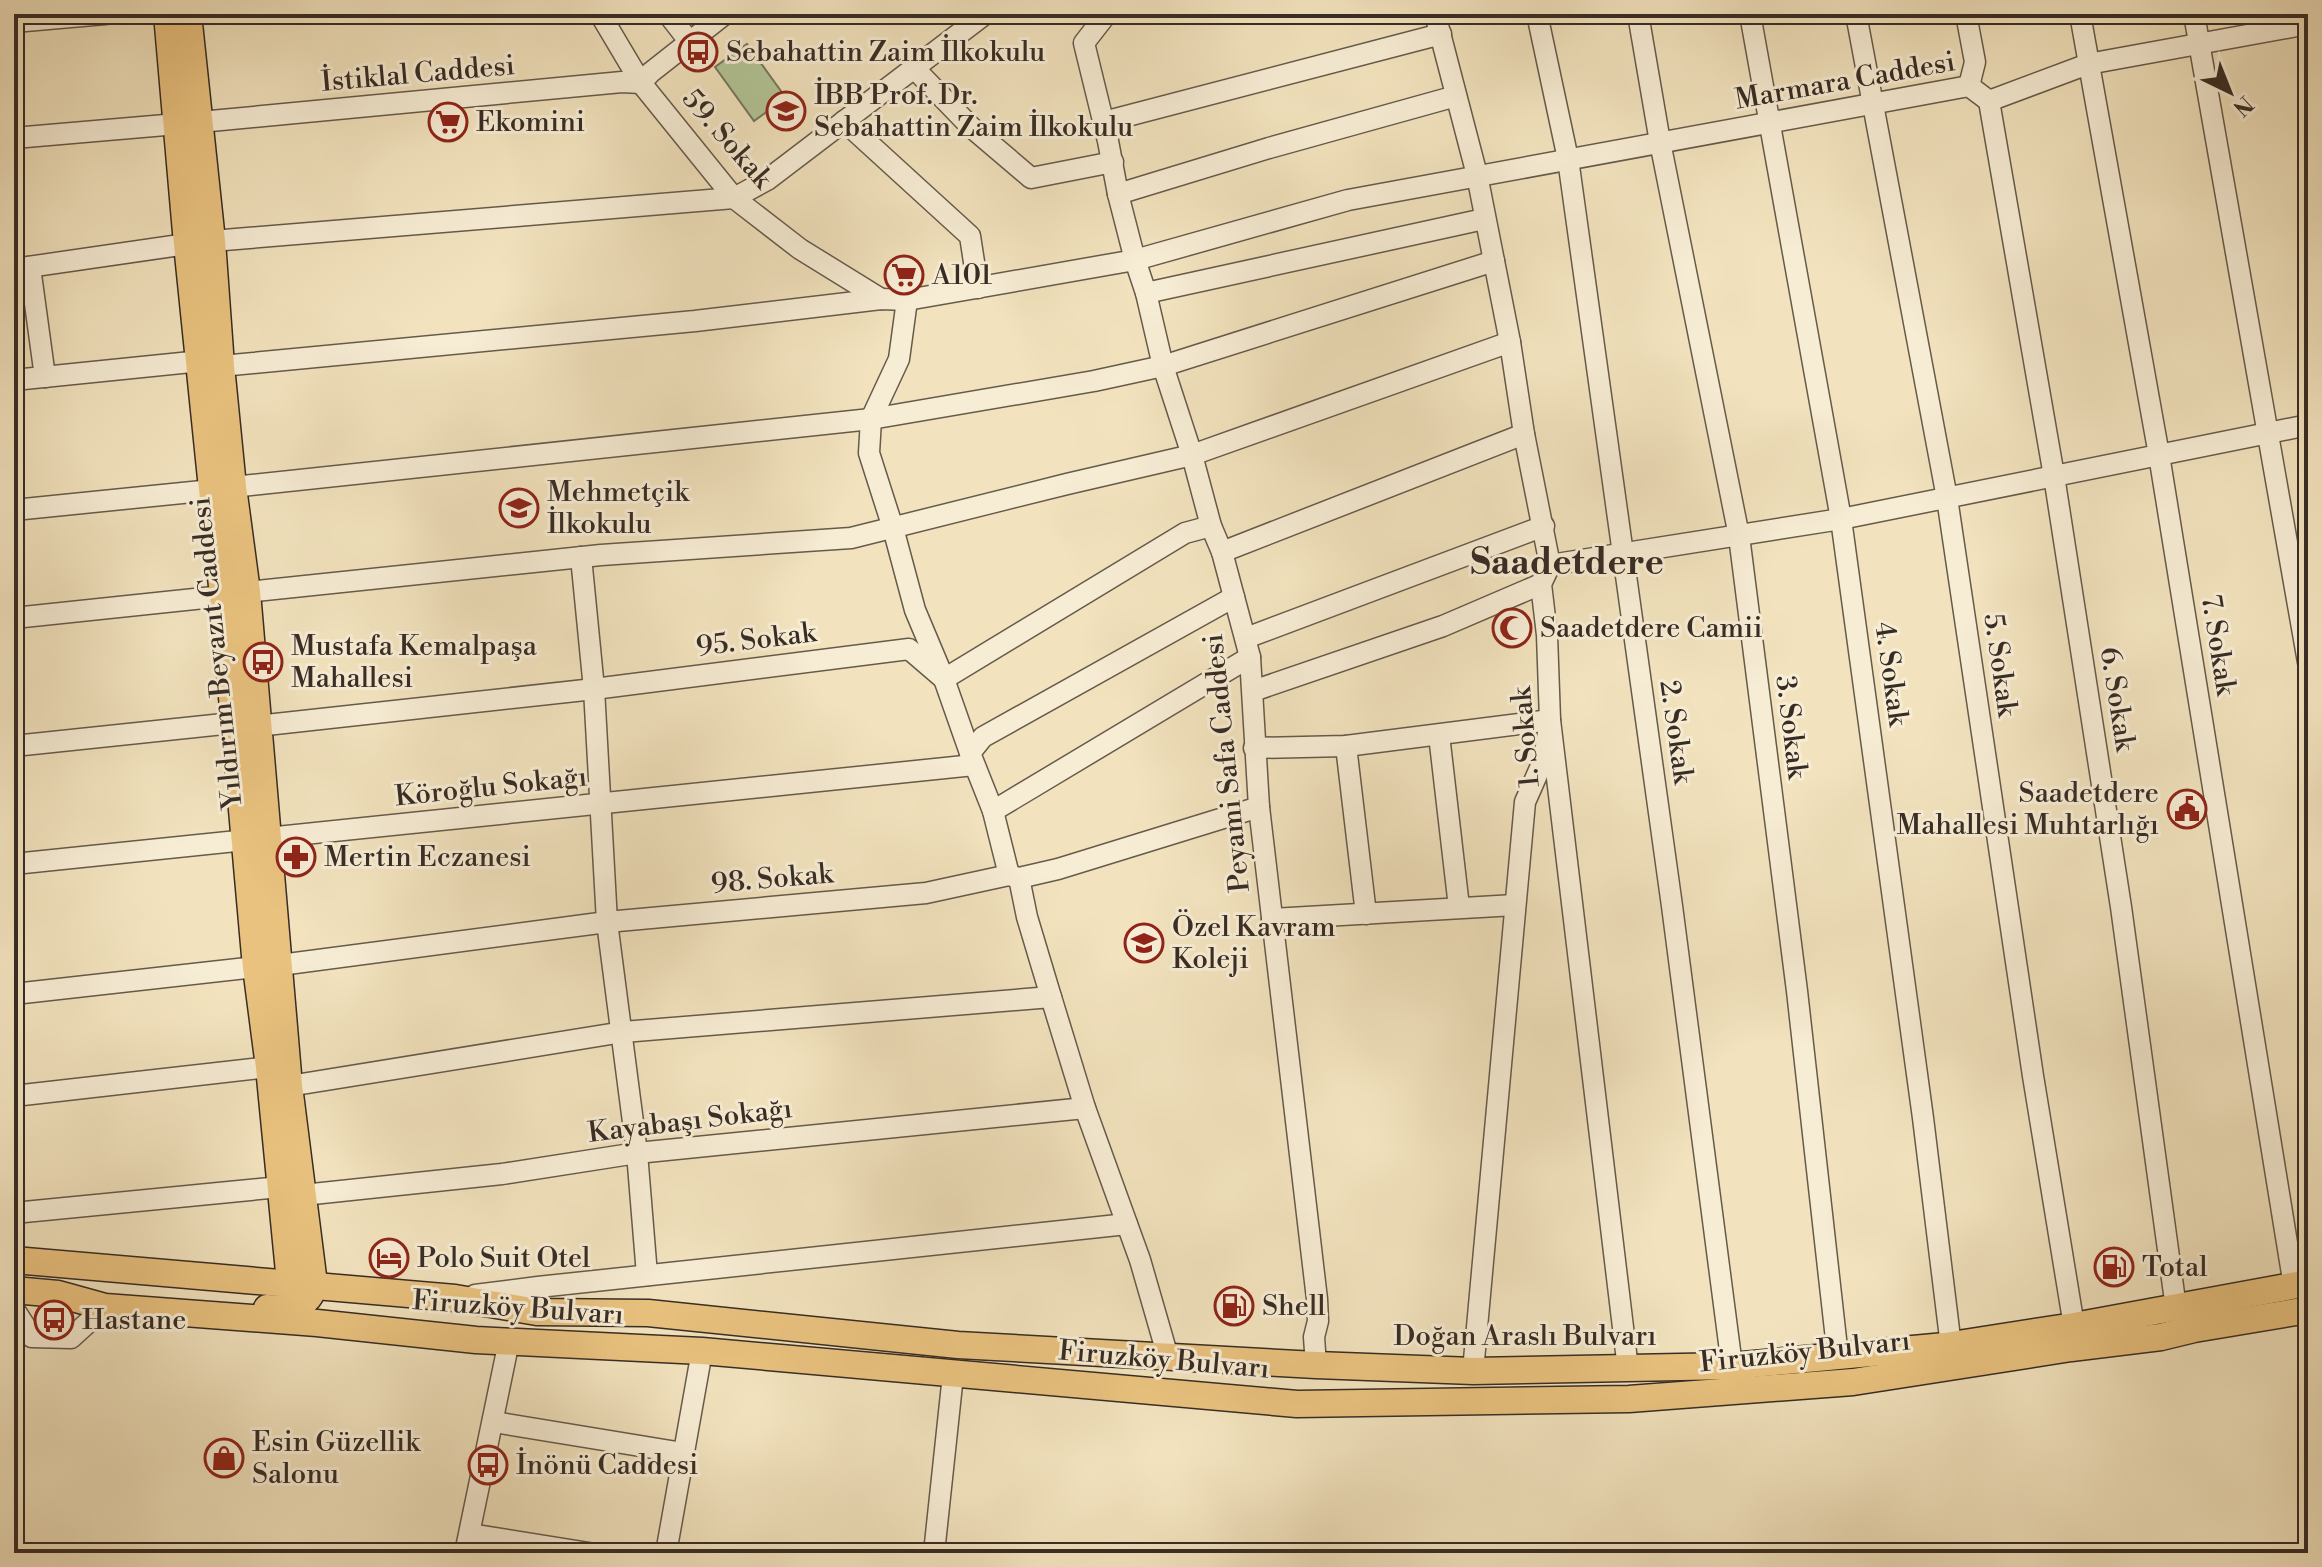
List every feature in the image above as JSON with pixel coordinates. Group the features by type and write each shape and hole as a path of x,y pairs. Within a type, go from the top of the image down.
{"main road":[{"name":"Yıldırım Beyazıt Caddesi","path":"167,14 188,123 268,966 289,1086 292,1191 300,1291"},
{"name":"Yıldırım Beyazıt Caddesi","path":"188,14 188,123"},
{"name":"Yıldırım Beyazıt Caddesi","path":"268,966 269,1067 292,1191"},
{"name":"Firuzköy Bulvarı","path":"14,1260 300,1291 455,1298 537,1312 648,1313 958,1345 1168,1357"},
{"name":"Doğan Araslı Bulvarı","path":"1168,1357 1473,1371 1732,1366 1951,1346 2301,1284"},
{"name":"Firuzköy Bulvarı","path":"14,1290 58,1294 115,1308 317,1323 476,1340 702,1351 1297,1404 1629,1399 1853,1382 2161,1337 2308,1310"},
{"path":"115,1308 147,1300 172,1299 281,1308 300,1291 308,1318 317,1323"},
{"path":"482,1302 492,1311 509,1341"},
{"path":"1181,1394 1198,1388 1296,1388 1311,1377 1316,1365"},
{"path":"1344,1403 1334,1393 1339,1384 1347,1381 1467,1387 1512,1371"}],"street":[{"path":"14,22 105,14"},
{"name":"59. Sokak","path":"600,14 641,83 734,198 800,249 881,299"},
{"path":"668,14 689,41"},
{"path":"641,83 725,14"},
{"path":"45,377 22,268 200,242 734,198 767,180 985,14"},
{"path":"1253,691 1443,626 1541,584 1550,565 1477,175 1435,14"},
{"name":"2. Sokak","path":"1537,14 1568,159 1732,1366"},
{"name":"3. Sokak","path":"1638,14 1660,142 1739,536 1797,991 1838,1357"},
{"name":"4. Sokak","path":"1750,14 1841,519 1919,1086 1951,1346"},
{"name":"5. Sokak","path":"1856,14 1947,498 2033,1076 2074,1326"},
{"path":"1966,14 1975,62 1969,86"},
{"name":"7. Sokak","path":"2080,14 2301,1284"},
{"path":"2194,14 2308,662"},
{"path":"2307,14 2308,23"},
{"name":"Peyami Safa Caddesi","path":"1108,15 1084,43 1118,194 1163,366 1211,526 1222,552 1248,647 1259,807 1317,1299 1318,1321 1314,1337 1316,1365"},
{"name":"Marmara Caddesi","path":"14,380 695,321 881,299 907,300 1135,260 1348,200 1477,175 1969,86 1989,101 2088,64 2308,23"},
{"path":"1104,122 1441,34"},
{"path":"914,68 971,127 1031,178 1113,162"},
{"name":"İstiklal Caddesi","path":"14,138 622,82 641,83"},
{"path":"1118,194 1456,96"},
{"name":"6. Sokak","path":"1989,101 2054,476 2121,907 2176,1308"},
{"path":"844,121 970,236 978,288"},
{"path":"1146,293 1484,219"},
{"path":"14,510 871,419 1094,381 1163,366 1494,261"},
{"path":"907,300 899,359 871,419 869,453 915,610 993,811 1085,1108 1127,1224 1168,1357"},
{"path":"14,618 581,557 851,538 1192,455 1510,342"},
{"path":"1550,565 1841,519 2308,425"},
{"path":"1222,552 1524,434"},
{"path":"944,679 1185,533 1211,526"},
{"path":"993,811 1248,647 1544,526"},
{"path":"581,557 594,689 607,922 637,1153 647,1275"},
{"name":"1. Sokak","path":"1541,584 1547,635 1550,720 1628,1369"},
{"path":"972,759 983,737 1234,597"},
{"name":"95. Sokak","path":"14,746 594,689 909,649 944,679"},
{"path":"1254,748 1346,746 1550,720 1544,759 1525,802 1473,1371"},
{"path":"1439,735 1459,907"},
{"path":"1346,746 1366,914"},
{"name":"Köroğlu Sokağı","path":"14,864 602,804 972,759"},
{"name":"98. Sokak","path":"14,994 268,966 607,922 926,893 1058,869 1259,807"},
{"path":"1272,919 1515,905"},
{"path":"289,1086 623,1032 1051,997"},
{"path":"14,1096 269,1067"},
{"name":"Kayabaşı Sokağı","path":"14,1213 502,1174 637,1153 1085,1108"},
{"path":"455,1298 1127,1224"},
{"path":"14,1309 32,1337 71,1338 115,1308"},
{"path":"1280,1364 1302,1351 1314,1337"},
{"path":"509,1341 468,1544 589,1553"},
{"path":"666,1553 702,1351"},
{"path":"934,1553 953,1375"},
{"path":"494,1422 683,1453"}],"green space":[{"path":"747,44 786,98 754,121 715,67"}],"place":[{"name":"Sebahattin Zaim İlkokulu","path":"698,52"},
{"name":"İBB Prof. Dr. Sebahattin Zaim İlkokulu","path":"786,111"},
{"name":"Ekomini","path":"448,122"},
{"name":"A101","path":"904,275"},
{"name":"Mehmetçik İlkokulu","path":"519,508"},
{"name":"Saadetdere Camii","path":"1512,628"},
{"name":"Mustafa Kemalpaşa Mahallesi","path":"263,662"},
{"name":"Saadetdere Mahallesi Muhtarlığı","path":"2187,809"},
{"name":"Mertin Eczanesi","path":"296,857"},
{"name":"Özel Kavram Koleji","path":"1144,943"},
{"name":"Polo Suit Otel","path":"389,1258"},
{"name":"Total","path":"2114,1267"},
{"name":"Shell","path":"1234,1306"},
{"name":"Hastane","path":"54,1320"},
{"name":"Esin Güzellik Salonu","path":"224,1458"},
{"name":"İnönü Caddesi","path":"488,1465"}],"district":[{"name":"Saadetdere","path":"1567,563"}]}
